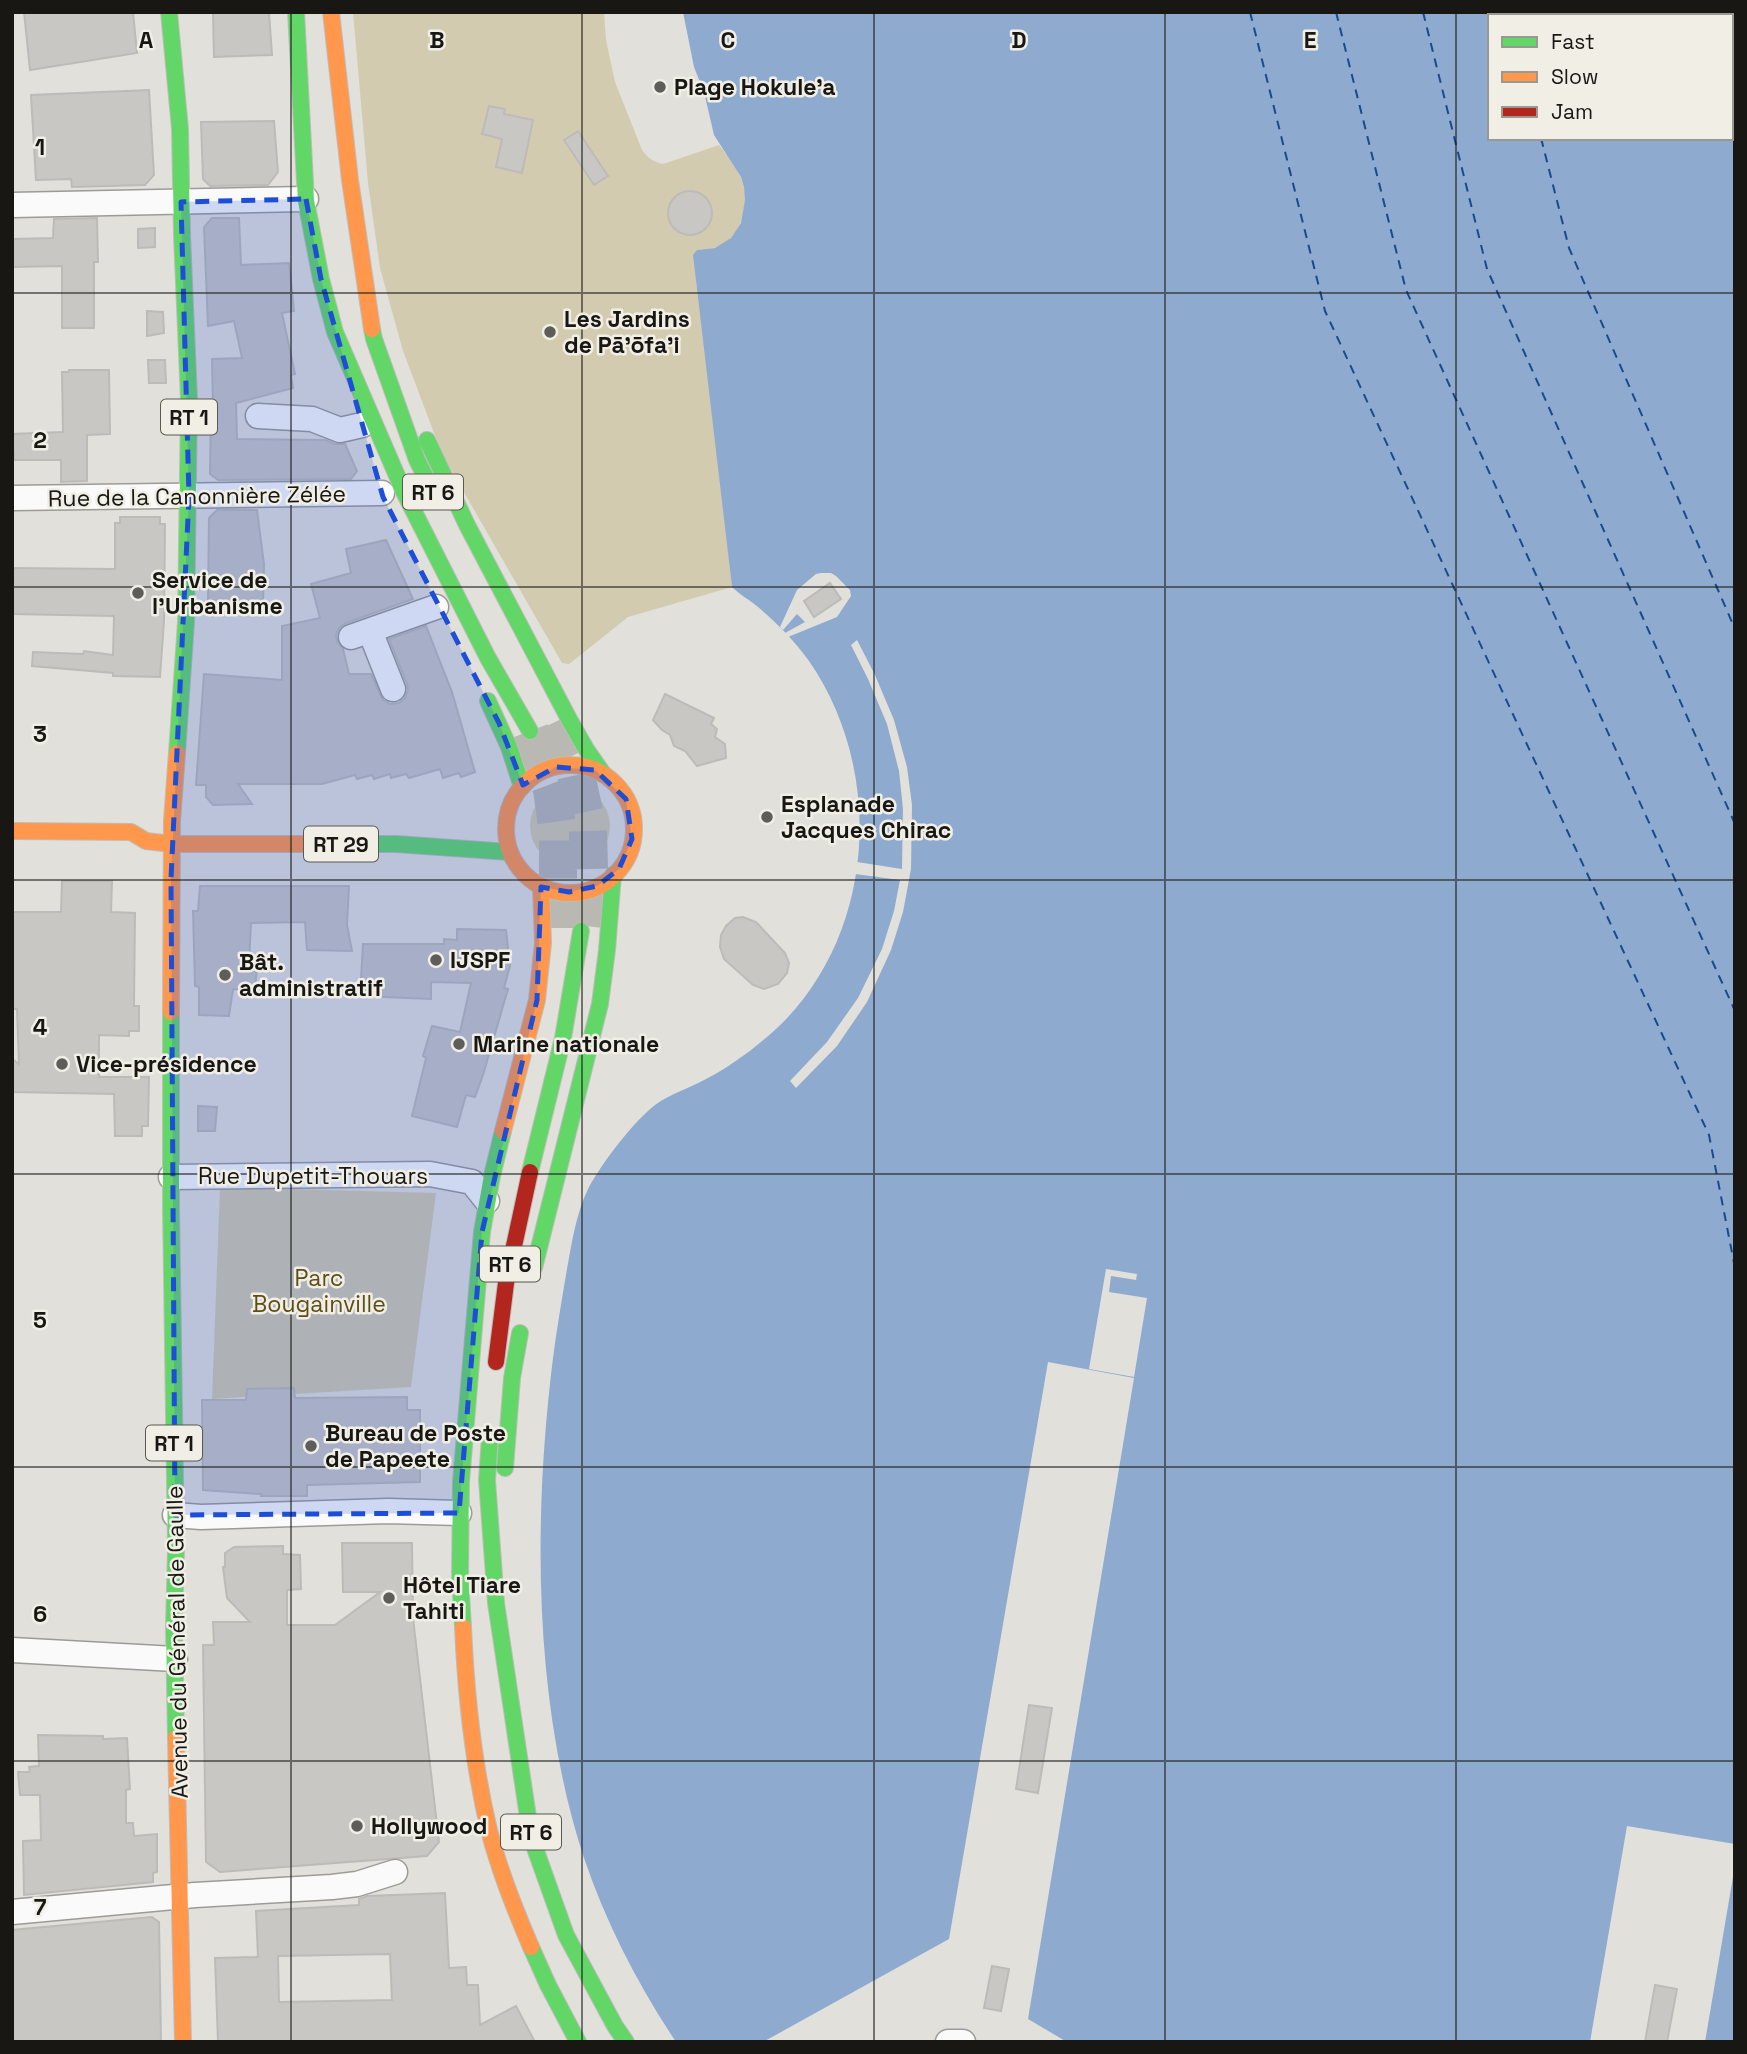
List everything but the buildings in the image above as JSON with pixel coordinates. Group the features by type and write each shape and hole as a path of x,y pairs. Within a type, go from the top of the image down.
{"main road":[{"name":"RT 1","path":"166,821 186,622 189,400 180,129 169,12"},
{"name":"RT 6","path":"296,12 306,199 321,279 335,332 404,492 488,658 530,731"},
{"name":"RT 6","path":"331,12 359,244 374,339 417,460 484,591"},
{"path":"359,244 381,304 403,378 439,467 486,564 542,665 570,723 592,760 622,792 629,807 633,823 632,839 627,855 613,875 597,886 579,892 559,892 541,886 519,868 510,852 502,813 516,794 537,774 556,767 575,765 604,775"},
{"path":"335,332 365,437"},
{"path":"480,686 508,743 522,788"},
{"path":"131,832 166,821"},
{"name":"Avenue du Général de Gaulle","path":"166,821 172,844 171,1177 175,1659 183,2042"},
{"name":"RT 29","path":"12,831 131,832 146,841 172,844 396,844 510,852"},
{"path":"530,1288 600,1004 613,875"},
{"path":"468,1391 487,1200 537,1000 543,943 541,886"},
{"path":"548,1022 558,930"},
{"name":"RT 6","path":"495,1372 509,1266 560,1051 581,932"},
{"name":"RT 6","path":"498,1238 468,1391 459,1513 465,1675 477,1772 490,1833 518,1916 548,1985 578,2042"},
{"path":"496,1603 512,1378 523,1318"},
{"name":"RT 6","path":"491,1426 487,1480 496,1603 531,1837 566,1935 626,2042"}],"street":[{"path":"12,205 306,199"},
{"path":"258,416 312,419 365,437"},
{"name":"Rue de la Canonnière Zélée","path":"12,498 382,494"},
{"path":"393,689 361,634 437,608"},
{"name":"Rue Dupetit-Thouars","path":"171,1177 430,1174 472,1182 487,1200"},
{"path":"175,1515 201,1517 388,1511 459,1513"},
{"path":"12,1650 175,1659"},
{"path":"12,1912 180,1896 357,1885 394,1872"},
{"path":"948,2042 963,2042"}],"highlighted area":[{"path":"306,199 321,279 383,497 499,723 523,785 556,767 595,770 626,799 632,839 619,869 597,886 569,892 541,887 537,1000 482,1232 459,1513 175,1515 171,879 189,496 181,202"}],"green space":[{"name":"Les Jardins de Pā'ōfa'i","path":"353,12 604,12 606,40 615,82 644,153 663,164 719,145 734,165 744,186 745,204 741,223 724,244 697,250 696,282 732,587 628,617 569,664 562,663 442,454 403,351 380,268 368,183"},
{"path":"570,786 585,789 598,798 607,811 610,826 607,841 598,854 585,863 570,866 555,863 542,854 533,841 530,826 533,811 542,798 555,789"},
{"name":"Parc Bougainville","path":"220,1187 436,1193 411,1387 212,1399"}],"water":[{"path":"683,12 1735,12 1735,1844 1627,1826 1590,2042 1067,2042 1028,2019 1134,1378 1048,1362 949,1939 763,2042 676,2042 636,1976 613,1930 584,1858 567,1799 555,1737 542,1610 542,1482 546,1419 556,1336 575,1228 580,1208 594,1179 618,1144 646,1112 661,1101 730,1065 767,1037 803,999 830,956 849,908 858,858 859,806 851,755 834,706 798,646 765,613 732,587 693,255 697,250 715,248 731,238 741,223 745,200 741,177 714,135 704,92 694,67"},
{"path":"1735,1865 1735,2042 1705,2042"}],"pier":[{"path":"821,573 836,576 850,590 851,596 837,617 788,637 785,633 805,622 797,614 783,630 780,627 797,590"},
{"path":"857,640 894,720 907,767 912,805 911,869 903,912 891,950 867,1002 837,1046 796,1088 790,1081 827,1042 858,998 882,949 894,911 900,880 855,874 857,862 902,869 903,809 899,771 887,724 851,645"},
{"path":"1106,1269 1137,1274 1136,1280 1111,1276 1109,1292 1147,1298 1134,1377 1089,1369"}],"ferry route":[{"path":"1250,12 1325,311 1709,1135 1735,1268"},
{"path":"1336,12 1406,290 1735,1011"},
{"path":"1423,12 1487,269 1735,824"},
{"path":"1542,140 1569,248 1735,629"}],"tunnel":[{"path":"551,724 576,775 588,830 589,869 581,931"},
{"path":"530,731 552,789 558,833 558,928"}],"traffic: fast":[{"path":"169,12 180,129 189,400 186,622 177,753"},
{"path":"296,12 306,201 321,279 335,332 404,492 488,658 530,731"},
{"path":"372,329 425,476"},
{"path":"427,440 467,525 570,721 604,775"},
{"path":"488,701 509,747 522,787"},
{"path":"325,844 396,844 510,852"},
{"path":"534,1268 600,1004 613,875"},
{"path":"530,1172 563,1038 581,931"},
{"path":"171,1012 176,1738"},
{"path":"463,1627 460,1577 461,1482 482,1232 503,1131"},
{"path":"505,1468 512,1378 520,1333"},
{"path":"490,1436 487,1480 496,1603 531,1837 566,1935 626,2042"},
{"path":"531,1947 578,2042"}],"traffic: slow":[{"path":"331,12 350,180 372,329"},
{"path":"171,1012 172,821 177,753"},
{"path":"570,765 594,770 615,784 629,805 634,829 629,853 615,874 594,888 570,893 546,888 525,874 511,853 506,829 511,805 525,784 546,770 570,765"},
{"path":"12,831 131,832 146,841 172,844 325,844"},
{"path":"503,1131 537,1000 543,943 541,886"},
{"path":"463,1627 471,1729 483,1805 502,1875 531,1947"},
{"path":"176,1738 183,2042"}],"traffic: jam":[{"path":"496,1362 506,1283 530,1172"}],"place":[{"name":"Plage Hokule'a","path":"660,87"},
{"name":"Les Jardins de Pā'ōfa'i","path":"550,332"},
{"name":"Service de l'Urbanisme","path":"138,593"},
{"name":"Esplanade Jacques Chirac","path":"767,817"},
{"name":"IJSPF","path":"436,960"},
{"name":"Bât. administratif","path":"225,975"},
{"name":"Marine nationale","path":"459,1044"},
{"name":"Vice-présidence","path":"62,1064"},
{"name":"Bureau de Poste de Papeete","path":"311,1446"},
{"name":"Hôtel Tiare Tahiti","path":"389,1598"},
{"name":"Hollywood","path":"357,1826"}]}
